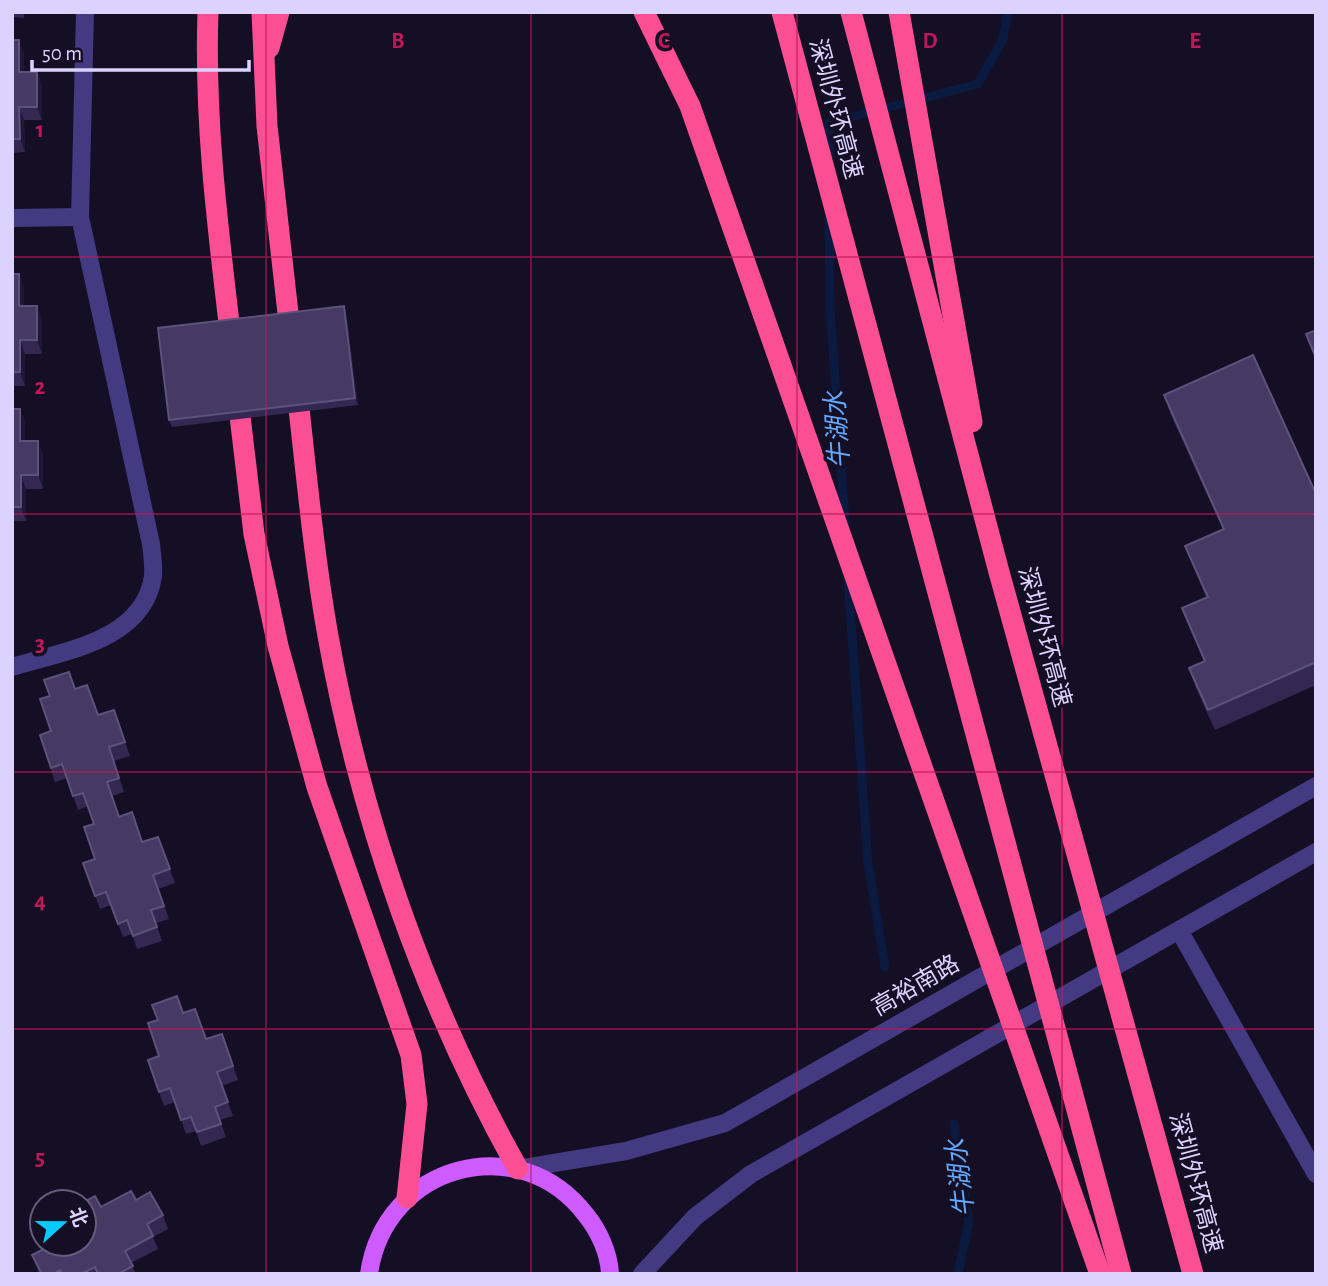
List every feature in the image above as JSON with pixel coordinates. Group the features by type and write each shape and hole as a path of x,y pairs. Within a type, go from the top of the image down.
{"highway":[{"path":"208,12 209,116 214,191 254,534 278,646 317,787 411,1055 417,1129 407,1198"},
{"path":"262,12 274,200 318,570 340,690 363,789 429,981 466,1070 518,1169"},
{"path":"264,64 279,12"},
{"path":"645,12 690,106 1100,1274"},
{"name":"深圳外环高速","path":"782,12 1121,1274"},
{"name":"深圳外环高速","path":"851,12 999,572 1193,1274"},
{"path":"900,12 999,572"}],"main road":[{"path":"370,1266 379,1236 407,1198 447,1173 471,1167 518,1169 561,1189 579,1205 603,1245 610,1274"}],"street":[{"path":"12,667 121,629 143,606 153,576 151,544 80,217 85,12"},
{"path":"12,218 80,217"},
{"name":"高裕南路","path":"518,1169 637,1149 725,1123 1316,786"},
{"path":"642,1274 695,1217 751,1174 1316,852"},
{"path":"1179,930 1316,1174"},
{"path":"359,1274 370,1266"}],"building":[{"path":"12,40 19,40 19,72 37,72 37,107 19,107 20,139 12,139"},
{"path":"12,274 19,274 19,306 37,306 37,340 20,340 20,372 12,372"},
{"path":"344,306 355,398 169,420 158,328"},
{"path":"1316,330 1316,358 1306,334"},
{"path":"1253,355 1316,494 1316,662 1208,710 1189,668 1205,661 1182,608 1208,597 1185,546 1224,529 1164,395"},
{"path":"12,409 20,409 20,441 38,441 38,475 21,475 21,507 12,507"},
{"path":"69,672 75,689 87,685 98,715 114,710 125,742 109,747 119,778 107,782 119,817 132,812 142,842 158,837 170,869 153,875 164,906 151,910 157,927 133,936 127,920 118,924 106,892 95,896 83,863 95,859 84,827 94,824 83,793 73,796 62,764 51,768 40,735 51,731 40,699 50,696 44,680"},
{"path":"177,996 183,1013 195,1009 206,1039 222,1034 233,1066 217,1072 228,1102 215,1107 221,1124 197,1132 191,1117 181,1120 170,1088 159,1092 148,1060 159,1056 148,1023 158,1020 152,1005"},
{"path":"131,1191 136,1200 150,1192 163,1215 147,1224 153,1236 125,1251 133,1266 118,1274 98,1274 95,1267 81,1274 62,1274 60,1270 53,1274 42,1274 34,1258 98,1258 98,1202 101,1207"}],"waterway":[{"name":"牛湖水","path":"829,156 829,123 978,84 1003,39 1008,12"},
{"name":"牛湖水","path":"829,219 830,306 845,523"},
{"name":"牛湖水","path":"848,579 868,863 885,967"},
{"name":"牛湖水","path":"954,1124 969,1221 958,1274"}]}
